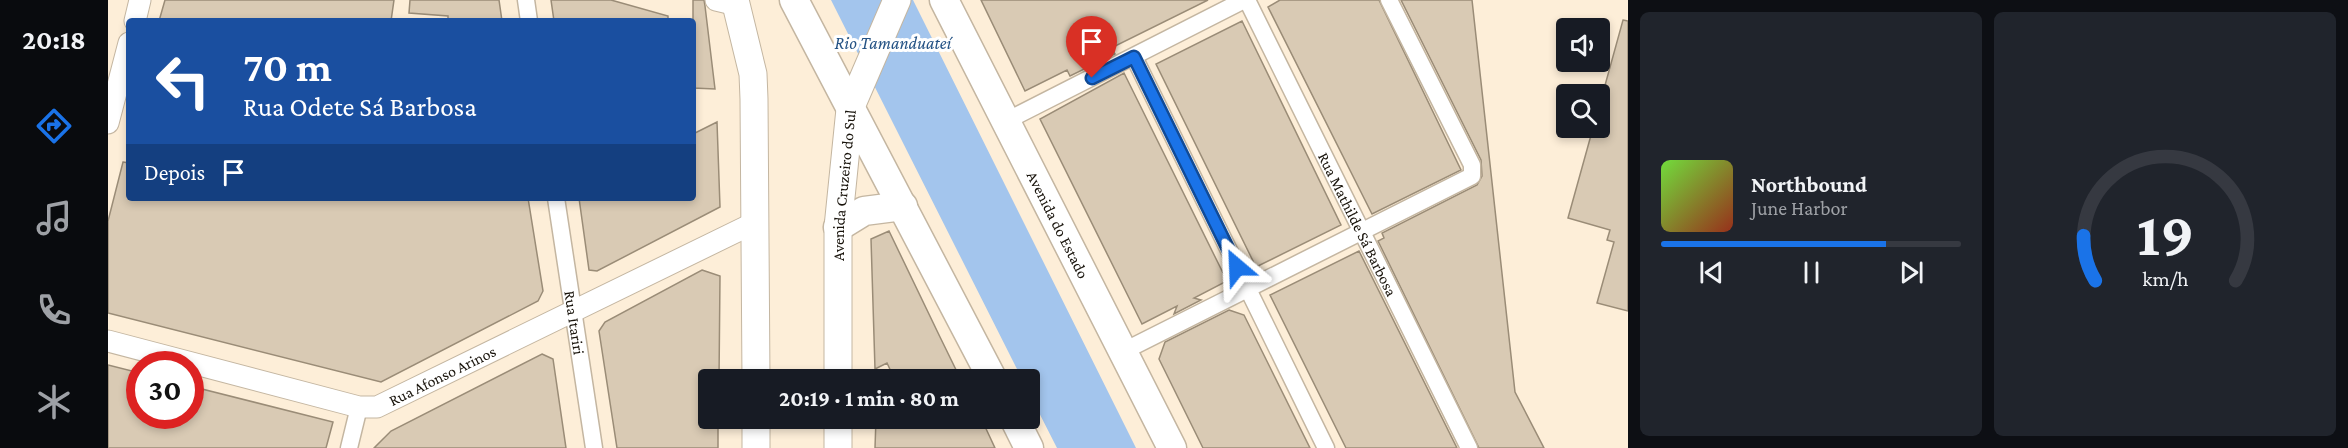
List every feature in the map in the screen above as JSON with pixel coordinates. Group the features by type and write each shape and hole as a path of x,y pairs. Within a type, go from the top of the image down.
{"highway":[{"path":"794,0 987,369"},
{"name":"Avenida do Estado","path":"944,0 1172,448"},
{"path":"838,227 864,211 903,206"},
{"path":"1020,429 1029,448"}],"main road":[{"name":"Avenida Cruzeiro do Sul","path":"838,369 838,227 850,109 897,0"},
{"path":"729,2 753,74 756,369"},
{"path":"756,429 756,448"},
{"path":"838,429 838,448"}],"street":[{"path":"136,18 140,0"},
{"path":"526,0 529,18"},
{"path":"1006,121 1246,0"},
{"name":"Rua Mathilde Sá Barbosa","path":"1246,0 1469,448"},
{"path":"1124,351 1469,179 1473,173 1472,165 1389,0"},
{"path":"108,123 126,54"},
{"path":"1134,57 1326,448"},
{"name":"Rua Itariri","path":"556,201 594,448"},
{"name":"Rua Afonso Arinos","path":"108,341 359,407 385,404 756,222"},
{"path":"349,448 359,407"}],"water":[{"name":"Rio Tamanduateí","path":"831,0 913,0 1136,448 1057,448 1040,415 1040,369 1017,369"}],"building":[{"path":"165,0 394,0 391,18 160,18"},
{"path":"410,0 499,0 502,18 448,18 448,16 409,13"},
{"path":"551,0 611,0 668,16 668,18 554,18"},
{"path":"693,0 704,0 715,89 696,88 696,18 693,18"},
{"path":"981,0 1208,0 1111,48 1115,54 1070,76 1067,70 1025,91"},
{"path":"1280,0 1379,0 1461,170 1372,214 1268,7"},
{"path":"1401,0 1472,0 1515,392 1544,448 1479,448 1378,241 1384,238 1382,233 1477,185 1482,176 1481,160"},
{"path":"1623,20 1628,21 1628,311 1597,303 1614,242 1607,240 1610,230 1568,218 1590,138 1610,138 1610,84 1605,84"},
{"path":"1242,21 1341,225 1256,267 1156,64"},
{"path":"1124,73 1227,281 1194,298 1201,300 1174,314 1177,306 1142,324 1040,119"},
{"path":"717,122 720,207 597,271 589,270 579,201 696,201 696,132"},
{"path":"123,162 126,162 126,201 528,201 543,291 538,301 381,382 108,313 108,221"},
{"path":"889,231 956,369 890,369 887,363 875,369 871,239"},
{"path":"1359,251 1457,448 1346,448 1270,295"},
{"path":"702,270 720,276 719,369 698,369 698,429 718,429 718,448 617,448 599,331 605,322"},
{"path":"1229,310 1244,315 1310,448 1203,448 1159,359 1165,342"},
{"path":"542,354 553,359 566,448 374,448 391,431"},
{"path":"108,365 126,370 126,429 204,429 204,390 333,422 326,448 108,448"},
{"path":"876,429 986,429 995,448 875,448"}],"route":[{"path":"1092,78 1134,57 1237,267"}]}
